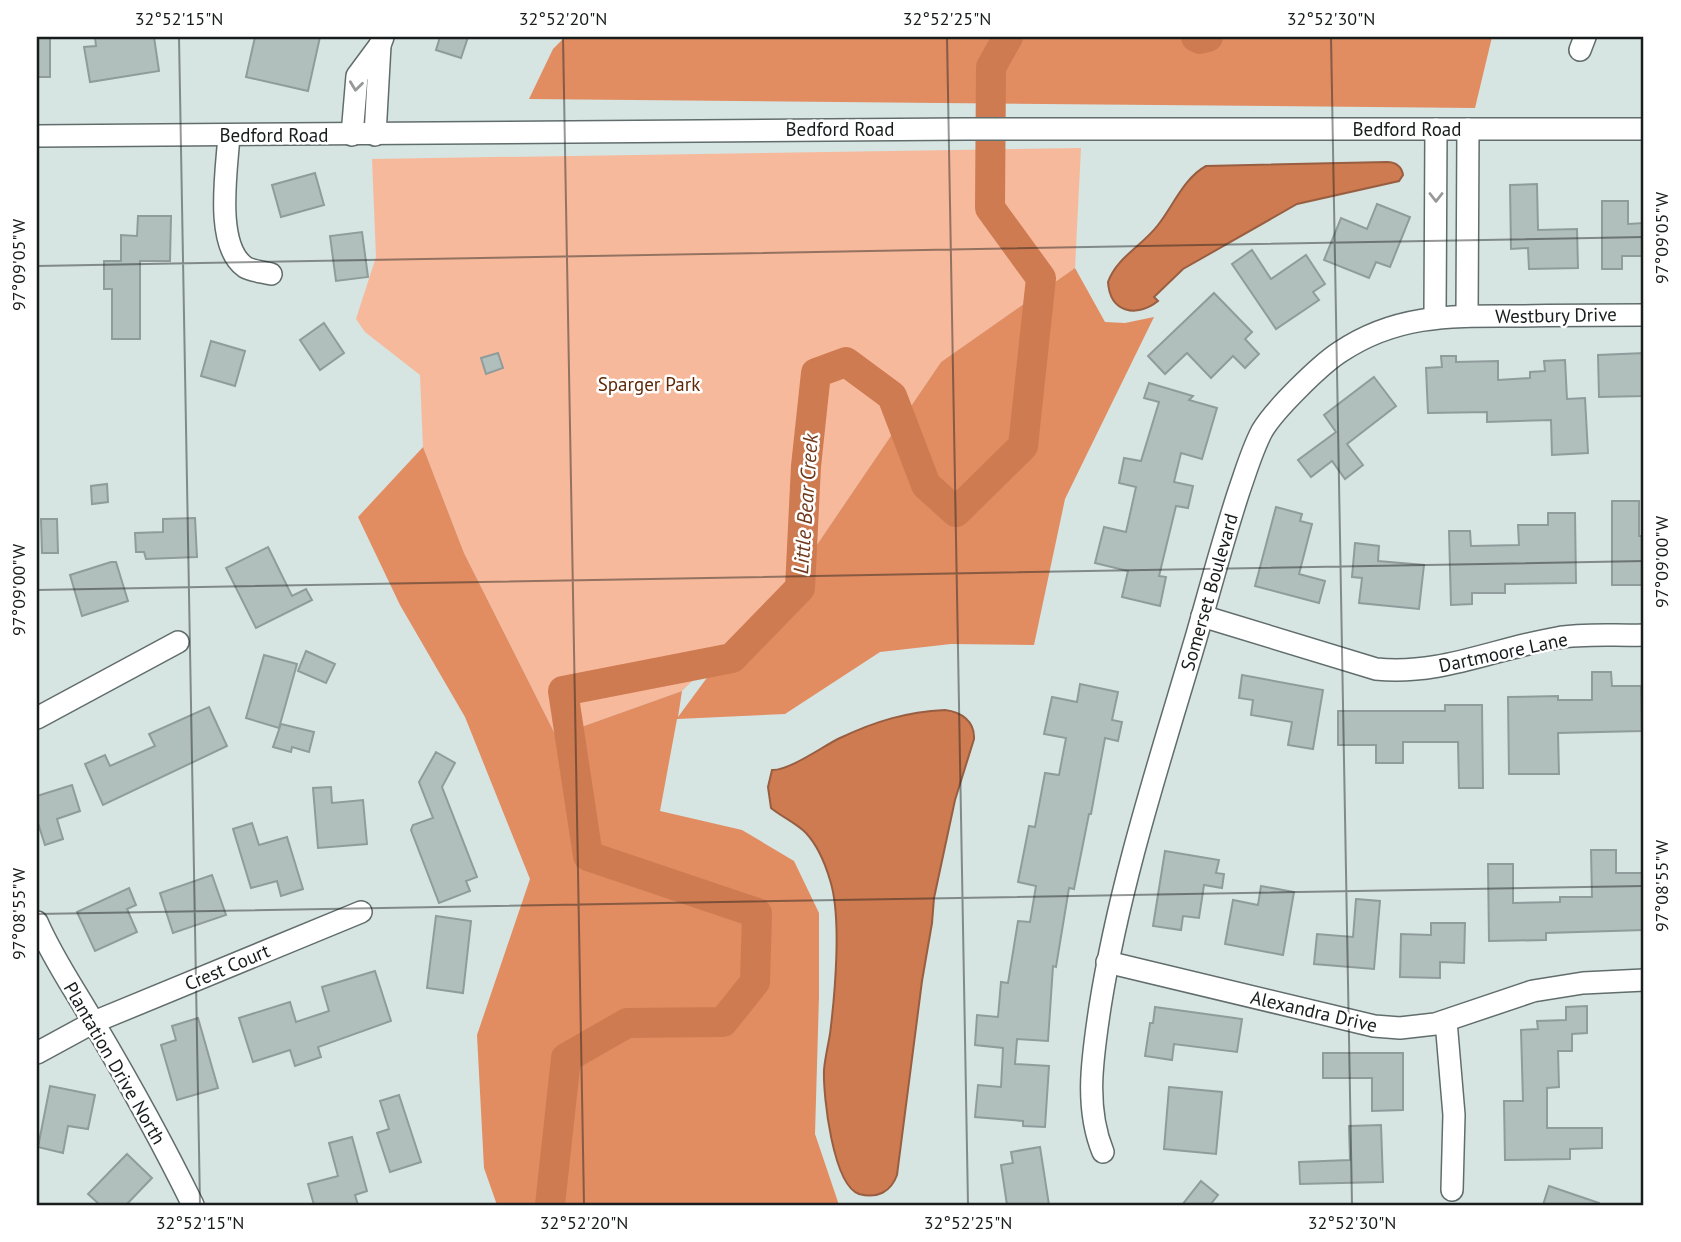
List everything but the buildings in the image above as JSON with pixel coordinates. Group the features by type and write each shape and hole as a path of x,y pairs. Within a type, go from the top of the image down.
{"street":[{"path":"374,135 381,41"},
{"path":"352,135 357,76 381,41"},
{"name":"Bedford Road","path":"37,136 965,129 1644,129"},
{"path":"1436,129 1436,317"},
{"path":"1467,316 1468,129"},
{"path":"229,135 225,219 230,249 245,267 271,274"},
{"name":"Westbury Drive","path":"1467,316 1644,315"},
{"name":"Somerset Boulevard","path":"1103,1152 1093,1119 1091,1091 1107,962 1122,891 1253,451 1263,430 1278,409 1338,352 1378,331 1398,324 1436,317 1467,316"},
{"name":"Dartmoore Lane","path":"1202,616 1376,669 1394,671 1449,666 1559,638 1644,635"},
{"path":"37,718 178,642"},
{"name":"Crest Court","path":"37,1053 94,1022 361,912"},
{"name":"Plantation Drive North","path":"37,922 50,952 94,1022 162,1142 193,1205"},
{"name":"Alexandra Drive","path":"1107,962 1374,1026 1400,1028 1446,1021 1533,991 1583,983 1644,980"},
{"path":"1446,1021 1454,1115 1452,1190"}],"green space":[{"name":"Sparger Park","path":"1081,148 1075,268 941,362 789,586 682,691 556,736 464,553 423,447 420,375 365,332 356,319 376,257 372,159"}],"shaded area":[{"path":"565,37 1492,37 1475,108 529,99 553,49"},
{"path":"1387,162 1400,167 1403,175 1399,181 1297,204 1183,269 1154,297 1158,301 1142,310 1126,310 1119,306 1110,292 1108,282 1117,266 1152,232 1185,185 1206,166"},
{"path":"1075,268 1105,322 1125,323 1154,317 1065,499 1034,645 951,644 880,652 785,714 677,719 660,811 742,830 794,861 819,913 815,1134 839,1205 497,1205 484,1168 477,1035 530,879 465,717 400,605 358,517 423,447 464,553 556,736 682,691 678,717 740,633 789,586 941,362"},
{"path":"945,710 966,718 972,727 974,739 955,800 934,898 897,1175 891,1186 882,1193 872,1196 859,1194 850,1187 836,1158 825,1099 824,1070 832,1017 837,934 834,896 821,855 806,833 771,808 768,787 772,770 797,762 853,732 904,715"}],"waterway":[{"name":"Little Bear Creek","path":"550,1205 566,1058 627,1023 723,1022 755,982 757,913 588,856 563,691 732,658 800,588 806,466 816,373 846,362 892,396 926,485 956,512 1023,446 1041,278 990,208 991,67 1008,37"},
{"name":"Little Bear Creek","path":"1196,37 1208,37"}]}
